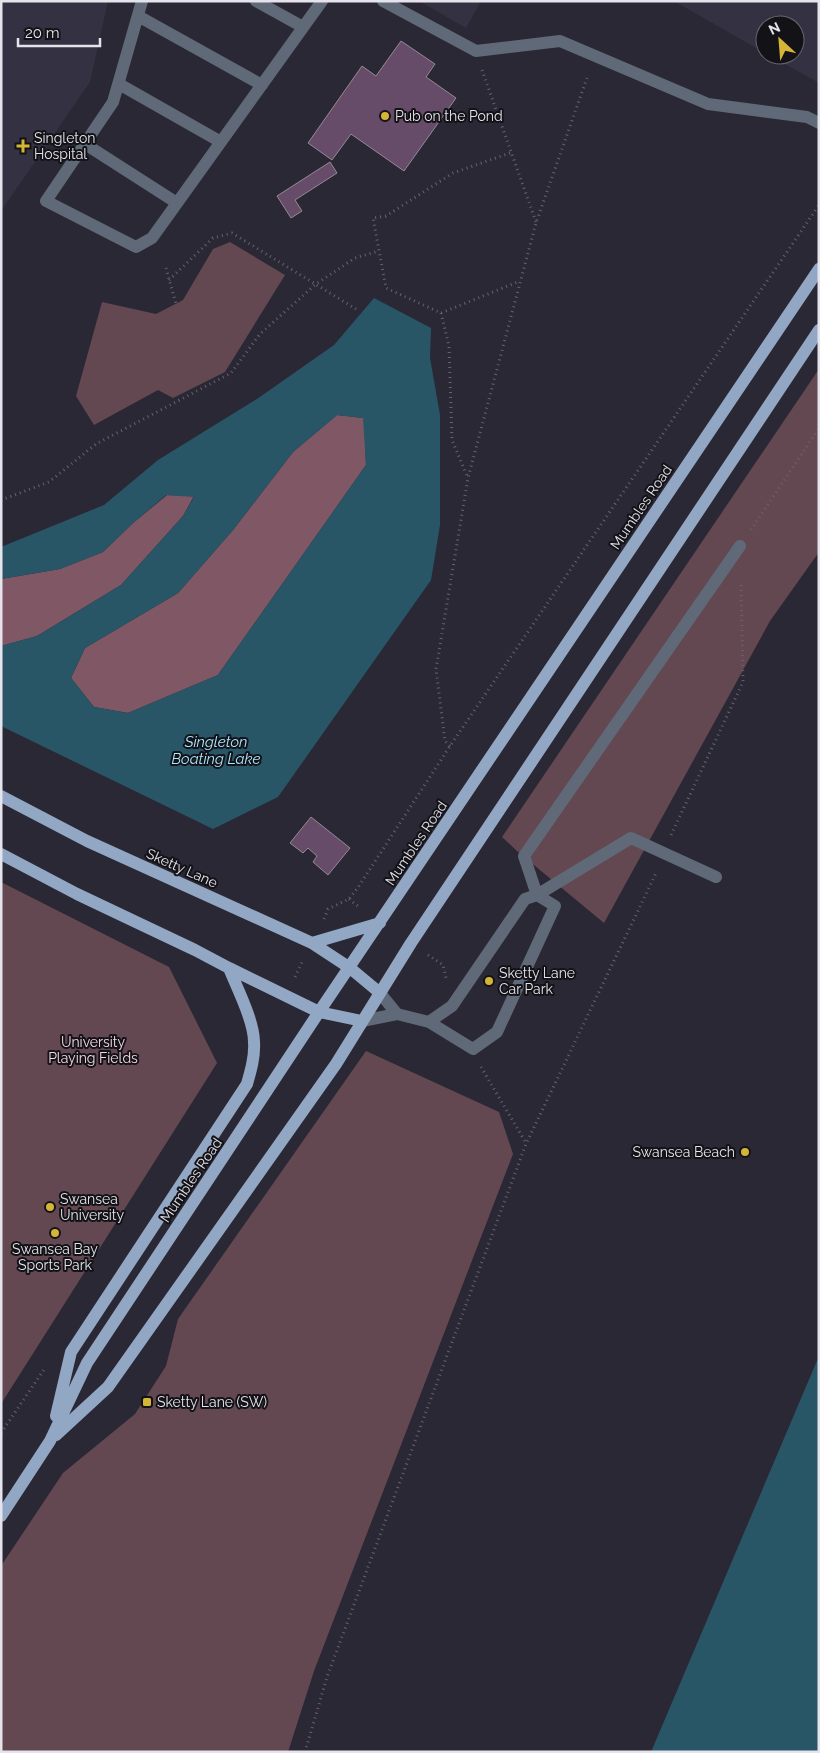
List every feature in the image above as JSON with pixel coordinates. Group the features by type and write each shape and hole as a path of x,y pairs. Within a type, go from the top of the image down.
{"main road":[{"name":"Mumbles Road","path":"1,1516 50,1441 87,1363 319,1012 819,269"},
{"name":"Mumbles Road","path":"50,1441 108,1387 330,1071 411,943 819,330"},
{"name":"Sketty Lane","path":"1,796 87,841 312,943 350,968 380,993"},
{"path":"1,854 77,894 319,1012 362,1021"},
{"path":"312,943 380,923"},
{"path":"50,1441 71,1352 247,1084 252,1064 254,1036 229,968"}],"lane":[{"path":"142,1 113,102 46,201 136,247 152,238 322,1"},
{"path":"256,1 303,27"},
{"path":"383,1 476,52 560,41 708,104 807,117 819,123"},
{"path":"138,16 262,85"},
{"path":"119,84 221,142"},
{"path":"85,144 177,203"},
{"path":"362,1021 397,1014 429,1022 473,1049 497,1032 555,906 537,895 524,856 740,546"},
{"path":"429,1022 452,1006 526,898 537,895 631,838 716,877"},
{"path":"380,993 397,1014"}],"path":[{"path":"476,52 536,223"},
{"path":"450,746 445,741 436,669 468,478 536,223 594,56"},
{"path":"510,153 453,173 386,216 374,218 386,288 441,312 521,280"},
{"path":"286,996 328,909 349,899 450,746 819,205"},
{"path":"169,280 214,238 232,233 356,309"},
{"path":"1,500 48,482 96,444 232,373 260,334 316,284 355,258 379,251"},
{"path":"166,268 176,304"},
{"path":"441,312 449,346 452,440 468,478"},
{"path":"676,822 743,682 740,546 819,428"},
{"path":"305,1752 327,1677 526,1144 651,884"}],"shaded area":[{"name":"Singleton Hospital","path":"1,1 108,1 90,82 1,211"},
{"path":"419,1 481,1 466,28"},
{"path":"674,1 819,1 819,83 787,65 805,65 805,15 755,15 755,47"},
{"path":"337,415 364,418 366,465 218,675 128,713 94,707 71,678 85,648 178,593 233,530 293,452"},
{"path":"167,495 194,496 183,516 121,585 37,636 1,646 1,579 60,569 103,552 133,523"}],"green space":[{"path":"230,242 285,275 225,372 173,398 158,390 94,425 76,396 102,302 156,314 183,300 213,249"},
{"path":"819,369 819,552 770,621 604,923 502,837"},
{"name":"University Playing Fields","path":"1,882 169,967 217,1063 1,1404"},
{"path":"366,1051 499,1112 513,1154 314,1671 288,1752 1,1752 1,1566 63,1473 135,1414 166,1366 178,1319"}],"water":[{"name":"Singleton Boating Lake","path":"374,298 431,328 430,358 440,415 440,525 431,580 278,797 213,829 1,726 1,646 37,636 121,585 183,516 194,497 166,495 103,552 60,569 1,579 1,547 104,505 158,460 257,399 334,345","holes":["337,415 363,418 366,465 218,675 128,713 94,707 71,678 85,648 178,593 233,530 293,452"]},
{"path":"819,1356 819,1752 651,1752"}],"building":[{"name":"Pub on the Pond","path":"401,41 435,64 426,77 456,98 404,171 351,134 332,160 308,143 362,66 376,76"},
{"path":"330,162 337,173 295,200 302,211 291,218 277,196"},
{"path":"311,817 350,848 328,875 313,862 317,856 308,848 303,853 290,843"}],"place":[{"name":"Pub on the Pond","path":"385,116"},
{"name":"Singleton Hospital","path":"23,146"},
{"name":"Sketty Lane Car Park","path":"489,981"},
{"name":"Swansea Beach","path":"745,1152"},
{"name":"Swansea University","path":"50,1207"},
{"name":"Swansea Bay Sports Park","path":"55,1233"},
{"name":"Sketty Lane (SW)","path":"147,1402"}]}
